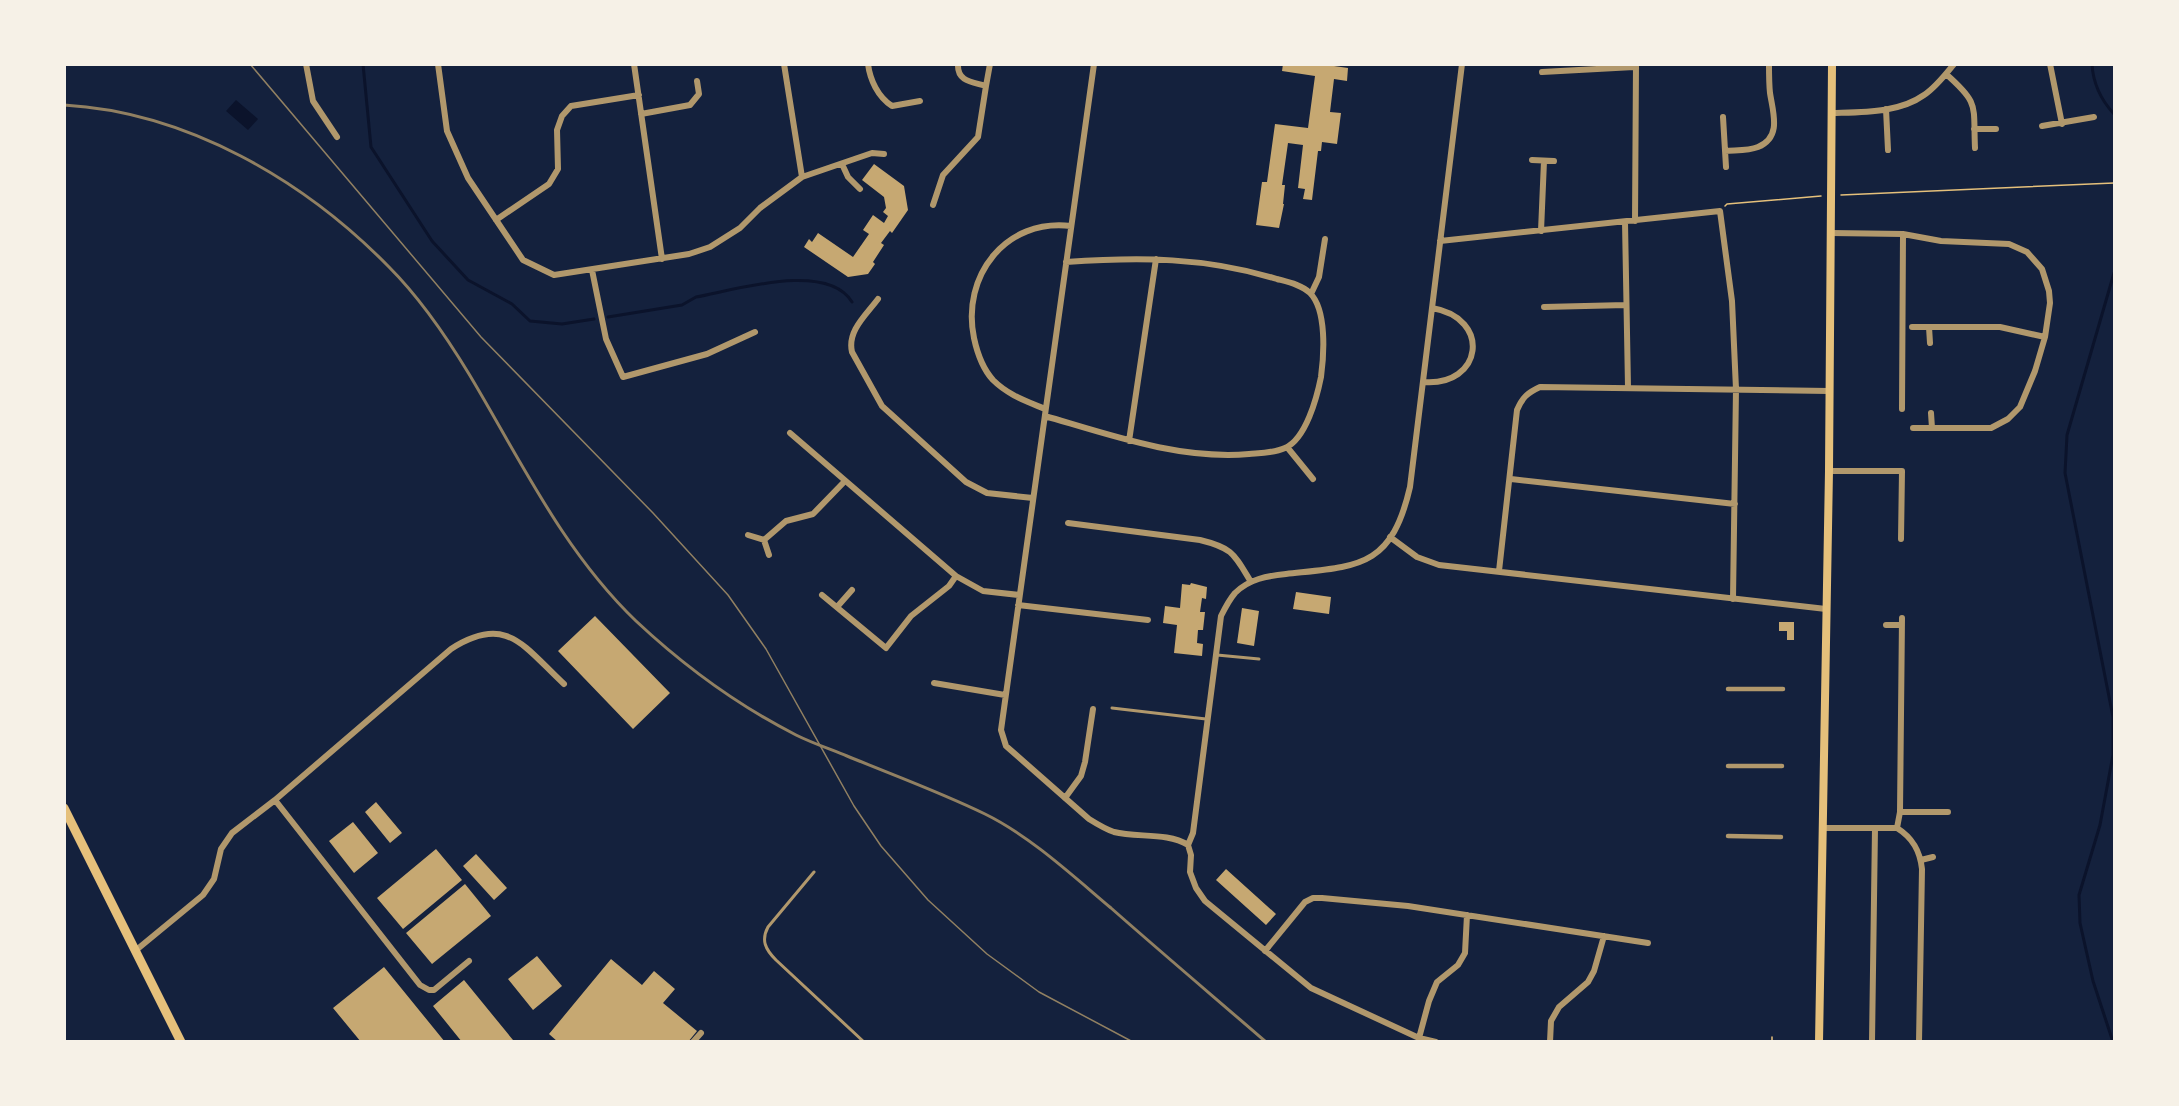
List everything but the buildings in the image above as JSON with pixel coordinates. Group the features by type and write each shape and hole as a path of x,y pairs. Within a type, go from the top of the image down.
{"main road":[{"path":"1819,1041 1829,471 1832,64"},
{"path":"64,808 181,1041"}],"street":[{"path":"306,64 313,101 337,137"},
{"path":"438,64 447,131 468,178 523,260 554,275 689,254 710,247 740,228 760,208 802,177 872,153 884,154"},
{"path":"634,64 662,258"},
{"path":"784,64 802,177"},
{"path":"868,64 872,83 887,103 892,106 920,101"},
{"path":"958,64 958,72 964,80 986,86"},
{"path":"933,205 943,175 978,138 990,64"},
{"path":"1094,64 1001,730 1006,746 1089,819 1109,830 1177,840 1188,845"},
{"path":"1436,1041 1419,1038 1311,988 1264,951 1200,895 1192,879 1191,855 1188,845 1194,833 1206,719 1221,616 1236,592 1261,577 1346,567 1363,562 1381,549 1405,509 1410,488 1461,64"},
{"path":"1725,152 1759,146 1765,143 1773,132 1775,121 1768,64"},
{"path":"1832,113 1886,109 1907,104 1924,95 1954,64"},
{"path":"2050,64 2062,124"},
{"path":"1542,72 1635,66 1635,220"},
{"path":"1946,74 1971,100 1974,112 1975,148"},
{"path":"641,114 690,105 699,94 697,81"},
{"path":"496,220 549,184 558,169 557,130 562,116 571,106 639,95"},
{"path":"1886,109 1888,150"},
{"path":"1723,117 1726,167"},
{"path":"2042,126 2094,117"},
{"path":"1974,129 1996,129"},
{"path":"1532,160 1554,161"},
{"path":"1541,231 1544,161"},
{"path":"842,164 848,177 860,189"},
{"path":"1440,241 1720,211 1732,300 1736,389 1733,599"},
{"path":"1625,222 1628,387"},
{"path":"1066,262 1135,258 1188,260 1254,272 1300,286 1311,294 1319,311 1322,327 1322,370 1318,392 1309,418 1300,433 1287,447 1266,453 1239,455 1197,453 1129,441 1045,412 1005,390 992,378 976,349 972,330 973,296 978,277 1014,237 1037,226 1054,224 1071,226"},
{"path":"1831,232 1903,234 1941,241 2009,244 2027,252 2042,269 2050,303 2045,337 2028,390 2020,407 2008,419 1991,428 1913,428"},
{"path":"1902,409 1903,234"},
{"path":"1311,294 1319,277 1325,239"},
{"path":"1129,441 1156,258"},
{"path":"592,270 606,339 623,377 741,343 755,332"},
{"path":"878,299 855,329 850,345 882,406 966,482 987,493 1033,498"},
{"path":"1544,306 1626,305"},
{"path":"1423,382 1451,380 1464,370 1472,355 1471,335 1465,324 1450,312 1432,308"},
{"path":"1912,327 2000,327 2045,337"},
{"path":"1929,327 1930,343"},
{"path":"1499,571 1517,410 1528,392 1540,387 1829,391"},
{"path":"1931,413 1932,428"},
{"path":"790,433 956,576 984,591 1019,595"},
{"path":"1287,447 1313,479"},
{"path":"1829,471 1902,471 1901,539"},
{"path":"1510,479 1735,504"},
{"path":"764,540 786,521 813,514 845,480"},
{"path":"1068,524 1200,540 1220,545 1234,554 1251,582"},
{"path":"747,535 764,540"},
{"path":"1390,537 1418,557 1438,565 1826,609"},
{"path":"764,540 769,555"},
{"path":"822,595 886,648 910,616 949,586 956,576"},
{"path":"837,607 852,590"},
{"path":"1018,605 1148,620"},
{"path":"1886,625 1902,621 1900,812 1897,828"},
{"path":"135,951 203,896 214,879 221,849 226,840 451,649 481,634 493,633 516,639 564,684"},
{"path":"934,683 1005,695"},
{"path":"1728,689 1783,689"},
{"path":"1065,798 1081,776 1093,709"},
{"path":"1728,766 1782,766"},
{"path":"275,800 420,985 434,990 469,961"},
{"path":"1900,812 1948,812"},
{"path":"1822,828 1897,828 1908,835 1917,849 1921,860 1919,1041"},
{"path":"1872,1041 1875,828"},
{"path":"1728,836 1781,837"},
{"path":"1921,860 1933,857"},
{"path":"1264,951 1305,902 1313,898 1408,906 1648,943"},
{"path":"1419,1038 1429,1001 1437,982 1458,965 1465,953 1467,915"},
{"path":"1550,1041 1551,1021 1559,1007 1588,982 1594,971 1604,936"},
{"path":"693,1041 700,1033"}],"lane":[{"path":"1215,654 1259,659"},
{"path":"1112,708 1206,719"},
{"path":"814,872 768,927 764,936 765,946 776,960 864,1041"}],"path":[{"path":"1720,211 1727,204 1832,195 2115,183"},
{"path":"1772,1037 1773,1041"}],"water":[{"path":"236,100 258,119 248,130 226,111"}],"waterway":[{"path":"363,64 371,147 432,241 468,280 512,304 530,321 562,324 594,319"},
{"path":"2092,64 2099,91 2114,114"},
{"path":"2113,1042 2093,981 2080,923 2079,895 2100,825 2113,755 2113,717 2065,473 2067,435 2114,273"},
{"path":"608,317 682,305 696,297 779,282 823,283 840,290 852,302"}],"tram line":[{"path":"250,64 481,337 653,513 728,595 766,649 854,806 881,846 928,900 987,954 1039,992 1133,1042"}],"railway":[{"path":"64,105 110,110 155,121 198,136 241,156 281,179 320,206 356,235 422,304 460,360 544,503 586,565 610,594 654,638 732,698 796,735 968,806 1018,833 1066,870 1266,1042"}]}
